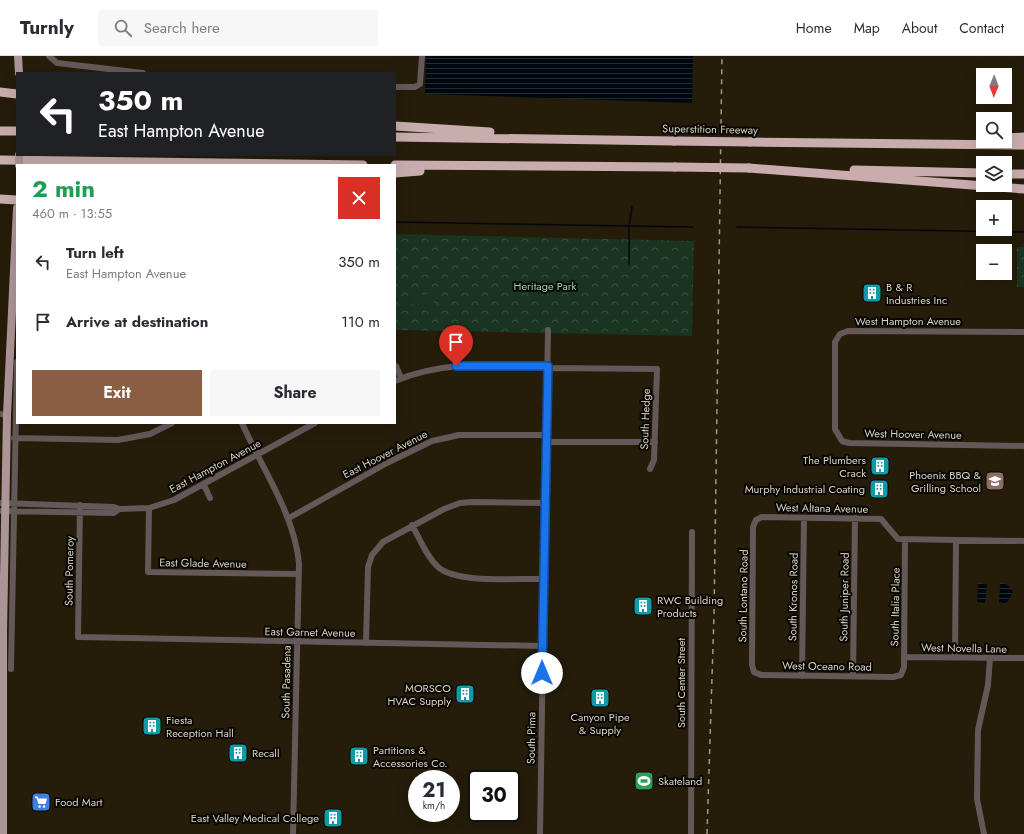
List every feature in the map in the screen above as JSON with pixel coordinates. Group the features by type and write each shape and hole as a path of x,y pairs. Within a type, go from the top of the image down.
{"highway":[{"path":"0,92 16,94"},
{"path":"396,126 599,140"},
{"path":"0,131 16,131"},
{"name":"Superstition Freeway","path":"396,137 1024,145"},
{"path":"1012,138 1024,138"},
{"path":"915,143 976,140"},
{"path":"0,160 290,164"},
{"path":"396,166 675,167 976,173"},
{"path":"396,173 481,167"},
{"path":"748,168 1024,189"},
{"path":"1012,174 1024,174"},
{"path":"0,199 16,200"}],"main road":[{"path":"18,56 18,72"},
{"path":"3,834 2,561 6,507 3,487 4,414 15,360 16,284"}],"street":[{"path":"49,56 57,63 134,72"},
{"path":"396,86 415,87 420,84 422,56"},
{"name":"South Pima","path":"540,834 548,330"},
{"name":"West Hampton Avenue","path":"834,403 835,342 840,334 848,330 1024,332"},
{"path":"11,669 6,507 14,438 15,360"},
{"path":"396,366 402,378"},
{"path":"396,381 421,372 456,366 548,367"},
{"name":"South Hedge","path":"548,367 657,369 654,460 650,469"},
{"name":"West Hoover Avenue","path":"834,403 835,428 842,441 849,444 1024,446"},
{"path":"14,438 118,440 150,434 169,424"},
{"name":"South Pasadena","path":"242,424 289,518 298,550 293,834"},
{"name":"East Hampton Avenue","path":"6,507 80,509 114,513 119,509 149,508 174,500 204,485 313,424"},
{"name":"East Hoover Avenue","path":"289,518 387,462 432,441 459,435 655,442"},
{"path":"204,485 210,498"},
{"path":"366,643 367,575 369,560 377,547 383,542 412,525 444,509 460,503 545,503"},
{"name":"East Glade Avenue","path":"149,508 148,572 298,574"},
{"name":"South Pomeroy","path":"78,637 80,509"},
{"name":"West Altana Avenue","path":"756,520 762,517 881,519 898,539 1024,540"},
{"name":"South Kronos Road","path":"802,676 804,518"},
{"name":"South Juniper Road","path":"853,677 855,518"},
{"name":"South Lontano Road","path":"754,672 752,665 754,527 756,520"},
{"path":"412,525 433,562 450,575 468,578 544,579"},
{"name":"South Center Street","path":"691,834 692,532"},
{"name":"South Italia Place","path":"901,675 904,667 906,539"},
{"path":"954,658 956,540"},
{"name":"East Garnet Avenue","path":"78,637 297,643 542,646"},
{"name":"West Novella Lane","path":"904,657 1024,658"},
{"path":"984,834 977,799 978,730 988,686 990,658"},
{"name":"West Oceano Road","path":"754,672 761,675 802,676 893,677 901,675"}],"green space":[{"name":"Heritage Park","path":"396,234 694,241 692,336 396,330"},
{"path":"1017,247 1024,247 1024,287 1017,287"},
{"path":"410,294 434,294 434,305 409,304"}],"shaded area":[{"path":"426,56 693,56 692,103 425,94"},
{"path":"978,583 987,584 985,603 977,602"},
{"path":"1000,583 1008,585 1013,593 1006,604 999,602"}],"waterway":[{"path":"629,264 629,226 632,207"},
{"path":"396,222 693,227"},
{"path":"737,227 1024,232"}],"railway":[{"path":"707,834 714,615 722,56"}],"place":[{"name":"B & R Industries Inc","path":"872,293"},
{"name":"The Plumbers Crack","path":"880,466"},
{"name":"Phoenix BBQ & Grilling School","path":"995,481"},
{"name":"Murphy Industrial Coating","path":"879,489"},
{"name":"RWC Building Products","path":"643,606"},
{"name":"MORSCO HVAC Supply","path":"465,694"},
{"name":"Canyon Pipe & Supply","path":"600,698"},
{"name":"Fiesta Reception Hall","path":"152,726"},
{"name":"Recall","path":"238,753"},
{"name":"Partitions & Accessories Co.","path":"359,756"},
{"name":"Skateland","path":"644,781"},
{"name":"Food Mart","path":"41,802"},
{"name":"East Valley Medical College","path":"333,818"}],"route":[{"path":"456,366 548,366 542,673"}]}
